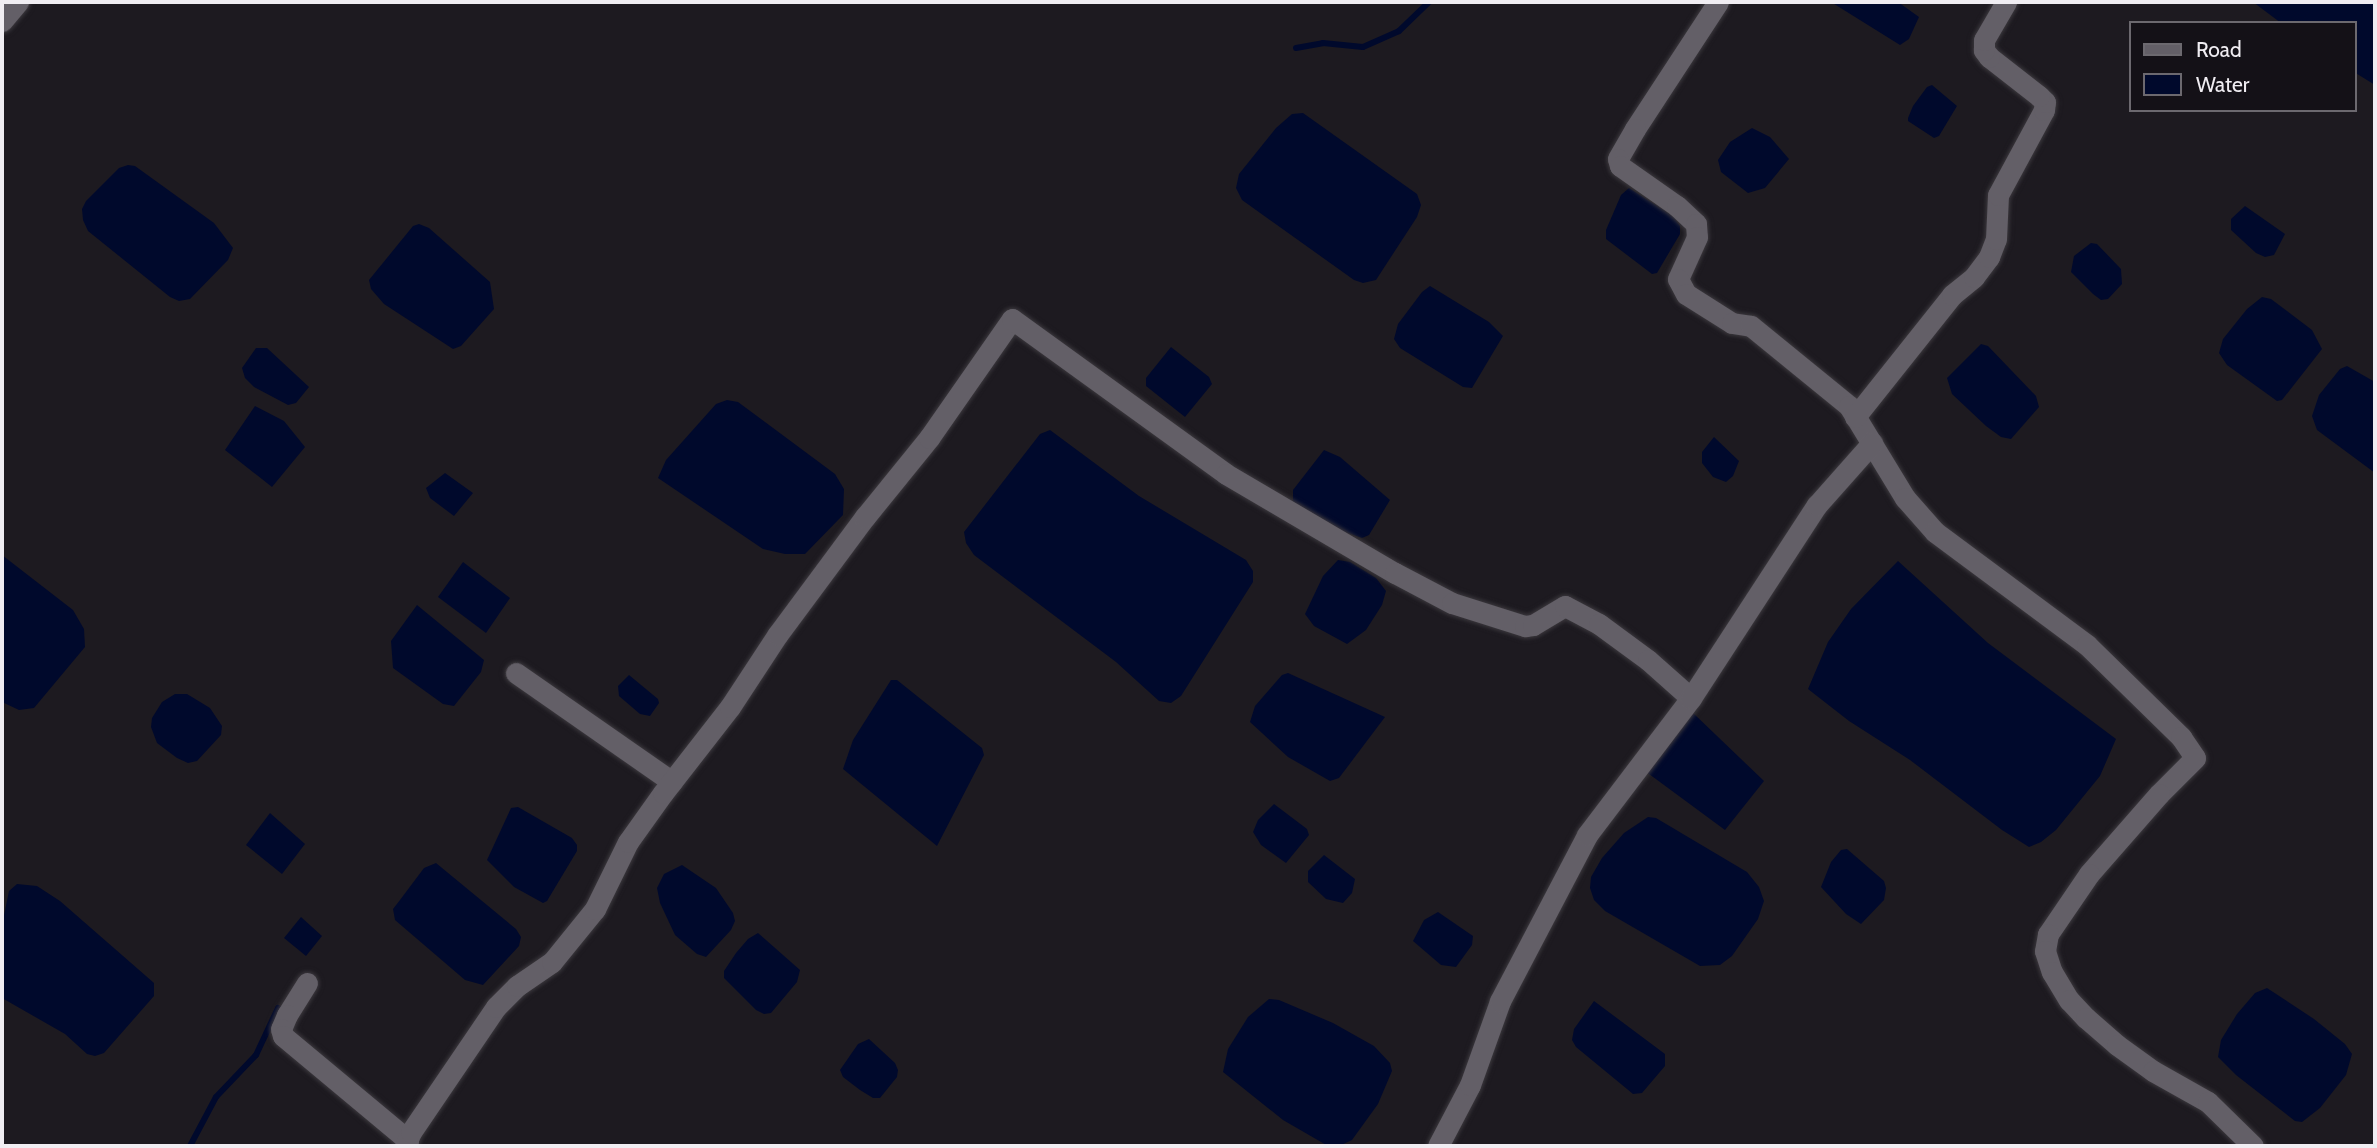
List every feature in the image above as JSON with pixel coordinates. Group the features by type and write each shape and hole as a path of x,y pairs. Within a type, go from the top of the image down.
{"street":[{"path":"2,21 18,2"},
{"path":"1718,2 1635,129 1618,159 1620,166 1677,205 1696,224 1697,237 1678,279 1686,294 1732,323 1751,326 1849,406 1905,498 1935,532 2087,645 2181,737 2195,758 2159,794 2089,874 2048,934 2045,951 2052,972 2069,1000 2086,1018 2153,1071 2208,1102 2253,1146"},
{"path":"1855,416 1952,295 1974,277 1989,257 1996,239 1998,195 2044,110 2045,102 1984,50 1984,40 2007,2"},
{"path":"307,983 290,1008 281,1029 283,1036 406,1143 496,1007 517,986 552,962 596,909 628,842 730,707 794,613 929,438 1012,319 1226,474 1395,573 1451,603 1525,626 1533,625 1565,606 1609,631 1691,698"},
{"path":"1438,1146 1470,1085 1500,1001 1587,835 1691,698 1817,505 1872,443"},
{"path":"516,673 672,782"}],"water":[{"path":"1831,2 1898,2 1919,17 1909,39 1900,45"},
{"path":"2253,2 2375,2 2375,85 2356,73 2356,21 2278,21"},
{"path":"1932,85 1957,106 1939,136 1934,138 1908,121 1913,106 1927,87"},
{"path":"1303,113 1417,194 1421,205 1417,217 1376,280 1363,283 1354,280 1242,200 1236,188 1239,174 1276,128 1292,114"},
{"path":"1752,128 1770,137 1789,159 1765,188 1748,193 1721,172 1718,160 1730,142"},
{"path":"135,166 214,223 233,248 228,260 190,299 179,301 170,297 88,231 82,209 86,201 119,168"},
{"path":"1629,188 1673,216 1680,226 1680,234 1657,273 1652,274 1606,239 1606,230 1621,195"},
{"path":"2245,206 2285,234 2274,255 2265,257 2256,253 2231,230 2231,219"},
{"path":"419,224 429,228 490,282 494,309 461,346 453,349 384,304 371,289 369,280 413,226"},
{"path":"2091,243 2097,244 2121,269 2122,284 2108,299 2101,300 2071,272 2074,256"},
{"path":"1430,286 1489,322 1503,336 1472,388 1463,387 1400,348 1394,339 1398,324 1422,292"},
{"path":"2262,297 2271,299 2312,330 2322,349 2282,400 2277,401 2227,365 2219,353 2223,339 2247,309"},
{"path":"1981,344 1988,346 2036,396 2039,407 2011,439 2001,437 1986,426 1952,394 1947,378"},
{"path":"1171,347 1209,377 1212,384 1185,417 1146,386 1146,378"},
{"path":"256,348 267,348 309,387 296,403 288,405 254,387 245,378 242,368"},
{"path":"2347,366 2375,382 2375,473 2317,430 2312,416 2319,395 2340,369"},
{"path":"727,400 738,402 835,474 844,489 843,515 805,554 785,554 763,549 658,478 666,460 716,404"},
{"path":"255,406 284,421 305,447 272,487 225,450"},
{"path":"1050,430 1139,496 1246,560 1253,571 1253,582 1181,696 1171,703 1159,701 1116,662 974,555 966,543 964,532 1040,434"},
{"path":"1714,437 1739,461 1733,476 1726,482 1713,477 1702,463 1702,452"},
{"path":"1324,450 1340,457 1390,500 1369,535 1362,538 1342,531 1293,503 1293,490"},
{"path":"445,473 473,493 454,516 430,498 426,488"},
{"path":"2,555 73,610 84,629 85,647 34,708 19,710 2,702"},
{"path":"1338,560 1350,562 1376,578 1386,591 1382,605 1366,630 1347,644 1314,626 1305,614 1323,576"},
{"path":"1898,561 1988,643 2116,739 2100,776 2056,830 2041,842 2029,847 2002,830 1910,760 1849,721 1808,689 1828,642 1851,609"},
{"path":"463,562 510,598 486,633 438,597"},
{"path":"417,605 484,660 481,672 454,706 443,704 393,668 391,641"},
{"path":"1288,673 1385,717 1339,778 1330,781 1288,757 1250,722 1255,706 1282,675"},
{"path":"629,675 658,699 659,703 650,716 640,714 619,696 618,686"},
{"path":"891,680 897,680 982,748 984,755 937,846 843,769 853,740"},
{"path":"175,694 187,694 210,708 222,726 221,735 197,761 188,763 177,758 157,743 151,727 152,718 162,702"},
{"path":"1692,712 1764,781 1725,830 1645,771"},
{"path":"1274,804 1307,829 1309,835 1286,863 1261,845 1253,832 1258,820"},
{"path":"518,807 572,838 577,845 577,851 547,901 543,903 514,887 487,860 511,808"},
{"path":"270,813 305,844 282,874 246,845"},
{"path":"1648,817 1656,818 1747,872 1759,887 1764,901 1758,919 1732,956 1720,965 1700,966 1605,911 1594,900 1590,888 1591,877 1602,858 1624,833"},
{"path":"1847,849 1884,881 1886,888 1884,900 1861,924 1846,914 1821,887 1831,862 1841,850"},
{"path":"1324,855 1355,879 1352,893 1343,903 1326,899 1308,882 1308,871"},
{"path":"436,863 516,929 521,937 519,946 483,985 465,980 395,920 393,909 424,868"},
{"path":"682,865 716,888 733,913 735,921 731,930 706,957 697,954 675,935 660,903 657,888 664,874"},
{"path":"17,884 37,886 60,901 154,983 154,996 104,1053 95,1056 87,1054 65,1034 2,998 2,925 9,891"},
{"path":"1438,912 1473,936 1472,945 1456,967 1441,965 1413,941 1424,920"},
{"path":"301,917 322,936 306,956 284,938"},
{"path":"758,933 800,970 797,982 771,1013 764,1014 756,1010 724,978 724,971 736,953 748,939"},
{"path":"2267,988 2314,1019 2345,1044 2352,1054 2346,1075 2320,1108 2302,1122 2295,1121 2236,1075 2218,1057 2221,1040 2237,1014 2255,993"},
{"path":"1269,999 1279,1000 1333,1023 1374,1046 1390,1063 1392,1071 1378,1104 1352,1140 1339,1146 1328,1146 1283,1120 1223,1072 1228,1049 1248,1017"},
{"path":"1594,1001 1665,1054 1665,1066 1642,1093 1633,1094 1576,1047 1572,1040 1574,1029"},
{"path":"869,1039 895,1063 898,1070 897,1077 880,1098 873,1098 860,1090 843,1077 840,1070 858,1044"}],"waterway":[{"path":"1296,48 1323,43 1363,47 1399,31 1429,2"},
{"path":"190,1146 216,1097 256,1055 278,1008"}]}
